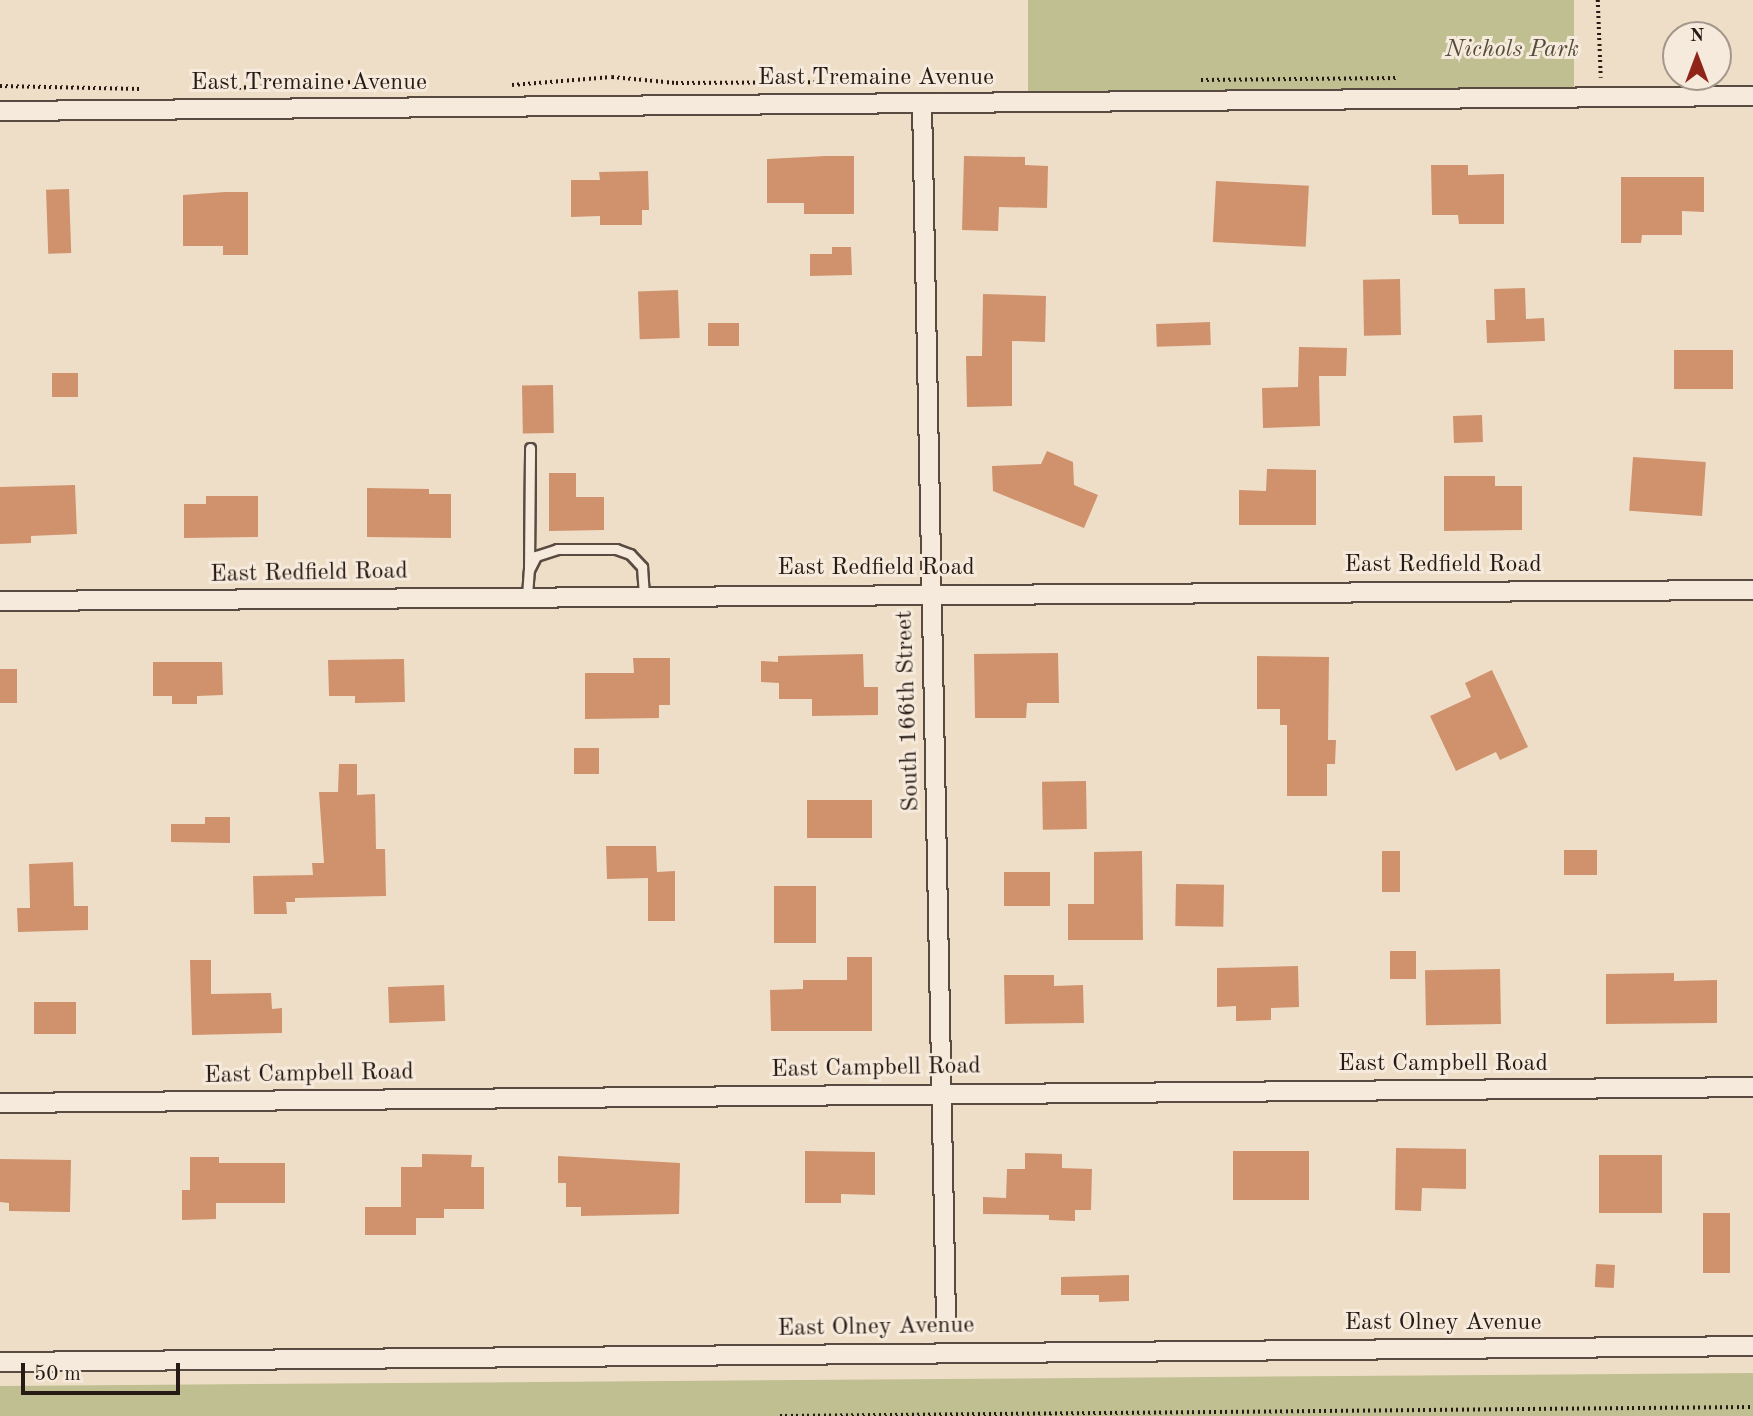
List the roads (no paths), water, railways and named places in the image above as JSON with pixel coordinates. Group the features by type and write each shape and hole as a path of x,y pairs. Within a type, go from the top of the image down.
{"street":[{"name":"East Tremaine Avenue","path":"0,111 1753,96"},
{"name":"South 166th Street","path":"922,103 946,1318"},
{"name":"East Redfield Road","path":"0,601 930,593 1753,590"},
{"name":"East Campbell Road","path":"0,1103 1753,1087"},
{"name":"East Olney Avenue","path":"0,1362 1753,1346"}],"lane":[{"path":"527,596 530,448"},
{"path":"529,570 546,549 616,549 630,554 642,568 644,595"}],"park label":[{"name":"Nichols Park","path":"1512,51"}]}
